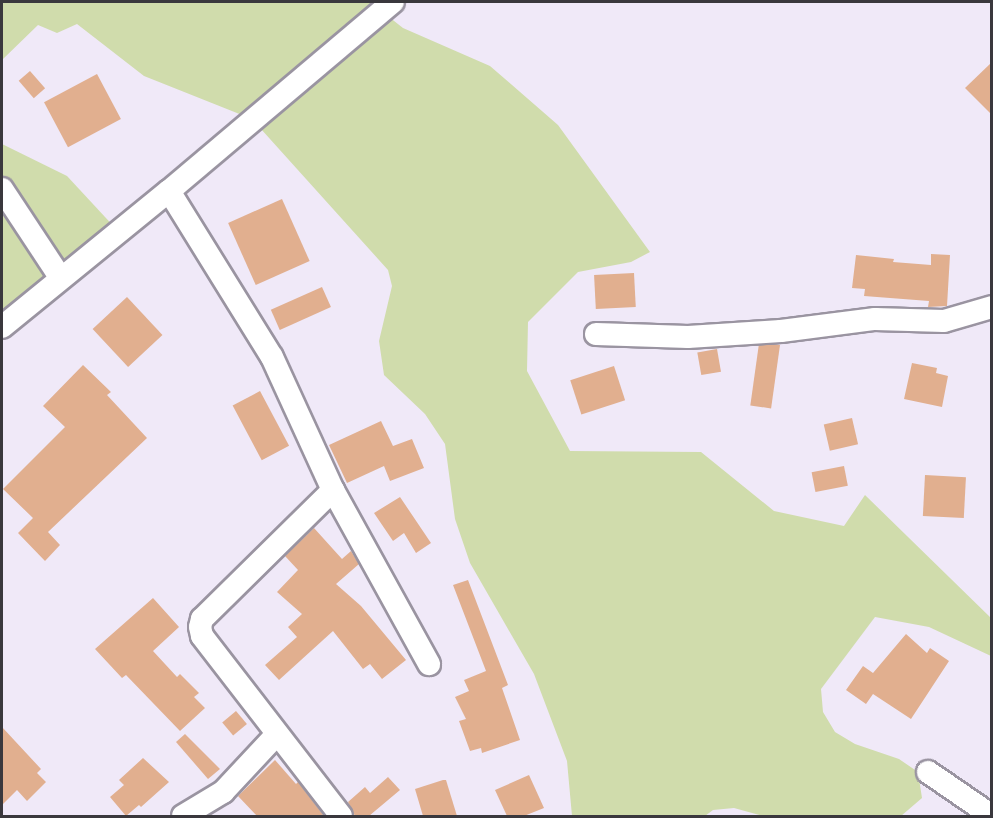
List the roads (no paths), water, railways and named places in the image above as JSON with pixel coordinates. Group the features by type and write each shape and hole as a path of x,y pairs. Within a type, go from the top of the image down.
{"street":[{"path":"2,327 60,277 169,191 393,2"},
{"path":"2,189 60,277"},
{"path":"169,191 272,357 333,490 429,664"},
{"path":"596,334 688,338 781,331 875,319 944,321 992,307"},
{"path":"333,490 202,619 200,627 202,636 341,816"},
{"path":"183,816 223,792 277,734"},
{"path":"928,772 992,816"}]}
